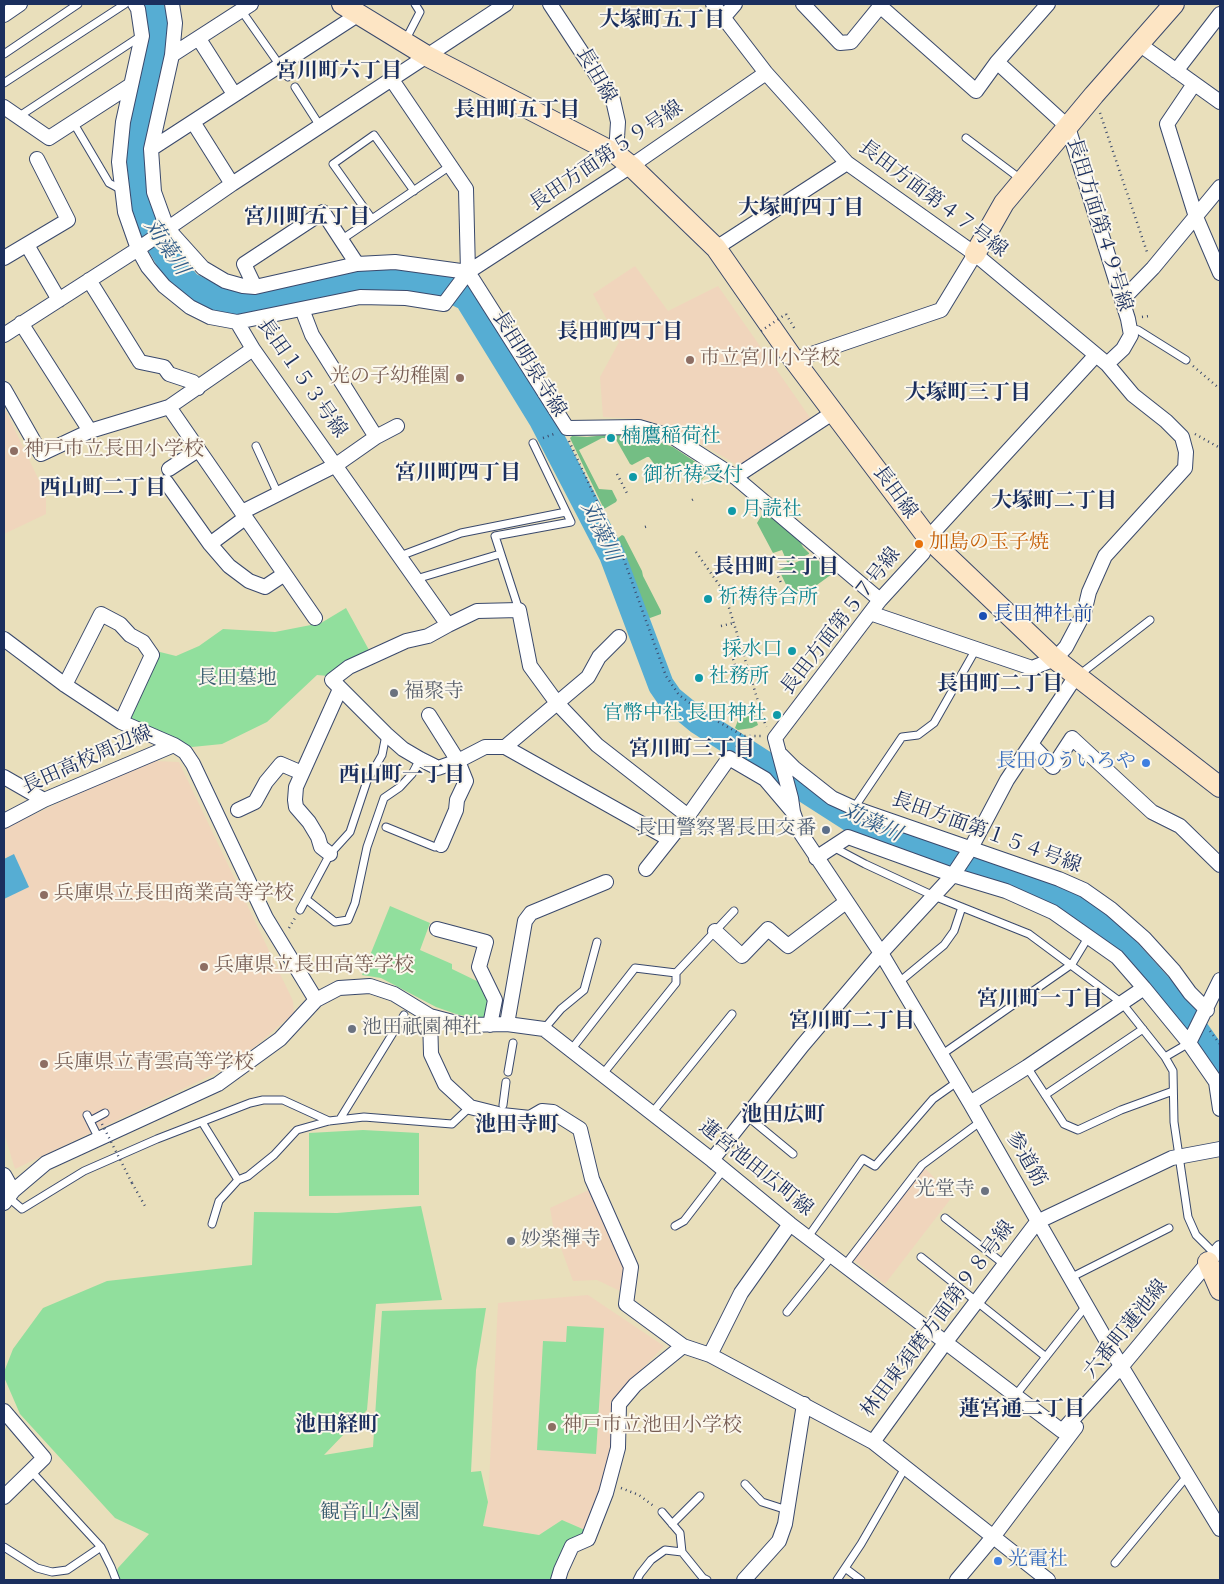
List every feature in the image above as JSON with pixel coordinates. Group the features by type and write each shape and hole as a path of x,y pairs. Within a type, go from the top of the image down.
{"street":[{"path":"4,15 20,4"},
{"name":"長田１５３号線","path":"135,4 138,9 142,36 123,122 119,162 125,212 138,249 148,266 164,286 190,307 210,317 237,322 253,349 448,625"},
{"path":"172,4 175,23 172,55 151,149 154,192 167,228 203,268 225,281 255,287 357,264 395,262 468,272"},
{"path":"4,335 138,249 232,184 506,4"},
{"name":"長田線","path":"550,4 613,100 623,160"},
{"name":"長田方面第４７号線","path":"713,4 766,73 847,163 975,254 1102,360 1133,395 1166,421 1182,437 1186,452 1185,468 1105,556 1089,592 1084,613 1066,647 1055,659"},
{"path":"723,18 735,4"},
{"path":"803,4 840,43 851,42 881,5 976,91 997,62 1048,4"},
{"name":"長田方面第４９号線","path":"1102,360 1122,349 1131,335 1130,328 1123,299 1068,127 1174,4"},
{"path":"1176,71 1220,12 1211,4"},
{"path":"172,55 246,7"},
{"path":"151,149 280,65 351,9 427,56"},
{"path":"199,39 234,94"},
{"path":"1139,44 1220,102"},
{"name":"長田線","path":"427,56 623,160 716,248 794,360 928,538 1055,659 1220,787"},
{"path":"794,360 941,310 1004,203 1068,127 997,62"},
{"name":"長田方面第５９号線","path":"468,272 623,160 766,73"},
{"path":"237,322 360,297 406,298 444,304 468,272 466,189 392,80"},
{"path":"1194,84 1167,124 1196,217 1220,273"},
{"path":"4,108 49,138 130,85"},
{"path":"192,122 232,184"},
{"path":"4,258 68,220 37,159"},
{"path":"716,248 847,163"},
{"path":"1123,299 1153,268 1220,187"},
{"path":"255,287 244,264 323,212 357,264"},
{"path":"27,245 59,300"},
{"name":"長田明泉寺線","path":"468,272 562,430 639,427 673,437 735,477 880,600"},
{"path":"89,280 140,362 164,367 170,374 193,382 198,388"},
{"path":"302,309 312,335 376,437"},
{"path":"22,324 90,431"},
{"path":"4,389 41,454 90,431 169,408 253,349"},
{"name":"長田方面第５７号線","path":"775,738 880,600 923,553 928,538 1102,360"},
{"path":"169,408 242,516 315,618"},
{"path":"735,477 834,412"},
{"path":"210,544 242,516 278,494 336,465 376,437 397,426"},
{"path":"198,450 167,476 210,544 229,566 250,581 265,586 280,577"},
{"path":"619,637 599,657 588,677 557,702 505,746 485,748 438,768 403,749 332,680 349,667 406,641 428,636 477,611 519,610 530,666 557,702 597,745 688,816 646,870"},
{"path":"870,613 1032,668 1055,659"},
{"path":"65,685 101,614 120,624 130,634 143,642 152,655 121,722"},
{"path":"4,639 65,685 121,722 174,745"},
{"path":"712,1160 802,1046 881,953 953,875 971,848 1007,780 1076,676"},
{"path":"330,854 320,846 318,837 296,807 294,800 296,787 340,689"},
{"path":"429,715 458,761 466,781 441,845"},
{"path":"775,738 782,759 792,805"},
{"path":"1032,744 1053,767 1072,738 1152,812 1180,826 1220,865"},
{"name":"長田高校周辺線","path":"4,821 44,800 174,745 185,752 193,764 266,918 316,1000"},
{"path":"505,746 670,839"},
{"name":"参道筋","path":"688,816 728,758 765,779 792,805 800,832 881,953 970,1103 1086,1306 1186,1466 1220,1529"},
{"name":"長田方面第１５４号線","path":"782,759 832,798 854,808 1058,879 1084,890 1111,909 1144,938 1174,971 1204,1015"},
{"path":"238,810 255,802 266,782 281,764 302,773"},
{"path":"4,777 44,800"},
{"path":"816,858 848,837 953,875 1006,891 1052,912 1117,957 1144,988 1189,1043 1216,1082 1220,1108"},
{"path":"507,1024 525,921 531,913 606,882"},
{"path":"715,931 742,956 768,929 788,946 846,902"},
{"path":"437,929 486,942 479,967 495,1000 490,1025"},
{"path":"1189,1043 1220,980"},
{"path":"8,1197 46,1163 218,1084 280,1039 316,1000 339,988 370,986 394,994 430,1016 464,1025 507,1024 544,1029"},
{"path":"970,1103 1144,988"},
{"path":"495,1000 511,1000"},
{"path":"430,1016 431,1054 445,1084 470,1107 502,1115 530,1118 542,1111 553,1112 580,1130 592,1179 630,1267 626,1304 683,1346 710,1355 873,1442 1048,1580"},
{"name":"蓮宮池田広町線","path":"544,1029 724,1169 790,1224 1062,1431 1122,1366"},
{"path":"1037,1222 1172,1158 1220,1150"},
{"path":"4,1175 8,1197"},
{"name":"林田東須磨方面第９８号線","path":"873,1442 1037,1222"},
{"path":"710,1355 741,1293 790,1224"},
{"path":"1214,1255 1220,1290"},
{"name":"六番町蓮池線","path":"957,1580 1122,1366 1214,1255"},
{"path":"558,1580 572,1546 588,1539 608,1484 618,1448 619,1404 635,1384 683,1346"},
{"path":"744,1580 779,1541 785,1524 804,1404"},
{"path":"4,1497 44,1458 5,1415"}],"lane":[{"path":"4,54 78,4"},
{"path":"4,83 125,4"},
{"path":"404,42 420,12 414,4"},
{"path":"246,7 288,77"},
{"path":"18,117 142,36"},
{"path":"295,87 320,126"},
{"path":"73,122 109,183 122,190"},
{"path":"372,219 333,164 374,135 414,191"},
{"path":"966,138 1023,180"},
{"path":"341,240 450,166"},
{"path":"1130,328 1138,330 1186,360"},
{"path":"519,610 495,536 571,522 533,442"},
{"path":"256,446 278,494"},
{"path":"400,556 461,534 566,512"},
{"path":"416,579 500,554"},
{"path":"1076,676 1150,620"},
{"path":"854,808 902,737 918,736 934,723 976,648"},
{"path":"300,910 330,854 350,832 367,781 382,755 386,734"},
{"path":"306,899 335,922 348,920 355,903 367,847 384,798 400,787 412,774 420,759"},
{"path":"386,827 435,847 441,845"},
{"path":"833,847 934,896 1029,934 1072,964 1122,1003 1165,1057 1173,1071 1174,1122 1188,1217 1196,1235 1214,1255"},
{"path":"898,983 944,945 954,931 962,908"},
{"path":"602,1075 676,983 676,973 734,911"},
{"path":"941,1055 1072,964 1089,936"},
{"path":"544,1029 561,1009 584,990 597,942"},
{"path":"571,1050 635,968 676,973"},
{"path":"652,1113 732,1014"},
{"path":"340,1119 404,1015"},
{"path":"1045,1095 1143,1029"},
{"path":"508,1072 513,1043"},
{"path":"1165,1057 1189,1043"},
{"path":"1027,1067 1064,1124 1078,1130 1121,1110 1173,1091"},
{"path":"503,1105 506,1082"},
{"path":"808,1237 863,1160 874,1166 933,1099 957,1082"},
{"path":"8,1197 22,1209 84,1171 157,1139 250,1103 263,1100 283,1100 329,1120"},
{"path":"212,1224 219,1202 238,1180 248,1176 274,1155 297,1130 329,1120 364,1117 452,1124 470,1107"},
{"path":"99,1139 89,1118 105,1112"},
{"path":"747,1116 793,1154"},
{"path":"202,1122 238,1180"},
{"path":"845,1265 922,1165 980,1122"},
{"path":"675,1226 684,1222 724,1169"},
{"path":"945,1218 1005,1265"},
{"path":"1070,1278 1169,1228"},
{"path":"787,1312 832,1255"},
{"path":"921,1257 1046,1356"},
{"path":"1015,1396 1086,1306"},
{"path":"1116,1563 1186,1466"},
{"path":"836,1580 861,1544 905,1468"},
{"path":"31,1471 101,1547 116,1580"},
{"path":"745,1484 762,1502 787,1510"},
{"path":"672,1524 700,1496"},
{"path":"662,1512 680,1533 682,1552 703,1578 708,1580"},
{"path":"4,1547 38,1568 52,1572 67,1570 101,1547"},
{"path":"637,1580 651,1560 665,1550 682,1552"},
{"path":"844,1568 861,1580"}],"path":[{"path":"1094,95 1153,268"},
{"path":"761,331 786,314 798,334"},
{"path":"1186,360 1220,389"},
{"path":"533,442 562,430 566,435 623,557 666,676 679,695 706,715 744,736 775,738"},
{"path":"617,474 628,495"},
{"path":"696,552 720,586"},
{"path":"776,572 782,585"},
{"path":"726,598 765,725"},
{"path":"833,616 844,617"},
{"path":"721,626 734,623"},
{"path":"740,644 733,648 731,652 738,676 750,678"},
{"path":"748,670 759,666"},
{"path":"734,751 744,736"},
{"path":"280,941 300,910"},
{"path":"102,1124 145,1206"},
{"path":"608,1484 639,1495 662,1512"}],"shaded area":[{"name":"市立宮川小学校","path":"635,266 668,311 718,286 811,419 739,466 678,430 640,419 603,417 600,377 619,342 593,294"},
{"name":"神戸市立長田小学校","path":"4,407 46,495 46,514 4,534"},
{"path":"155,761 179,762 293,1001 294,1013 235,1064 15,1169 4,1133 4,829 96,785"},
{"path":"924,1167 952,1197 885,1284 852,1259"},
{"path":"593,1188 626,1269 622,1292 597,1280 573,1281 553,1226 550,1208"},
{"name":"神戸市立池田小学校","path":"588,1295 664,1346 611,1402 612,1451 592,1519 585,1530 562,1520 539,1535 483,1526 488,1502 498,1303"}],"green space":[{"path":"626,433 639,435 673,447 709,471 700,482 677,464 655,465 649,457 632,465 614,436"},
{"path":"606,435 607,438 602,438 579,450 599,489 612,490 617,500 604,509 570,438 572,436"},
{"path":"766,512 799,539 809,554 789,563 782,550 773,553 757,523 763,513"},
{"path":"622,535 642,571 661,614 650,618 647,617 618,541 618,538"},
{"path":"813,556 832,574 806,593 790,593 779,570"},
{"name":"長田墓地","path":"346,608 369,650 328,676 317,675 267,722 222,744 192,747 137,724 130,716 160,652 176,656 199,646 223,629 275,632 321,623"},
{"path":"753,711 758,725 738,730 735,728 740,715"},
{"path":"390,906 430,923 420,950 452,964 452,969 483,984 490,997 486,1019 459,1015 436,1007 381,978 362,975"},
{"path":"363,1130 419,1133 419,1195 309,1196 309,1133"},
{"name":"観音山公園","path":"421,1206 442,1300 376,1304 367,1410 324,1455 373,1447 382,1311 486,1308 476,1370 471,1472 481,1471 488,1502 483,1526 539,1535 562,1520 585,1530 554,1580 114,1580 118,1568 149,1534 115,1518 20,1414 4,1377 4,1372 13,1349 43,1308 107,1281 252,1265 254,1212 337,1213"},
{"path":"567,1326 604,1328 596,1454 537,1450 543,1341 566,1342"}],"water":[{"path":"14,854 29,887 4,899 4,859"}],"waterway":[{"name":"苅藻川","path":"150,4 162,40 149,84 137,146 142,215 171,264 189,285 218,299 256,304 391,278 435,282 467,298 542,420 612,555 661,685 670,698 698,721 857,823 1057,894 1105,926 1186,1016 1220,1064"}],"place":[{"name":"市立宮川小学校","path":"690,360"},
{"name":"光の子幼稚園","path":"460,378"},
{"name":"楠鷹稲荷社","path":"611,438"},
{"name":"神戸市立長田小学校","path":"14,451"},
{"name":"御祈祷受付","path":"633,477"},
{"name":"月読社","path":"732,511"},
{"name":"加島の玉子焼","path":"919,544"},
{"name":"祈祷待合所","path":"708,599"},
{"name":"長田神社前","path":"983,616"},
{"name":"採水口","path":"792,651"},
{"name":"社務所","path":"699,678"},
{"name":"福聚寺","path":"394,693"},
{"name":"官幣中社 長田神社","path":"777,715"},
{"name":"長田のういろや","path":"1146,763"},
{"name":"長田警察署長田交番","path":"826,830"},
{"name":"兵庫県立長田商業高等学校","path":"44,895"},
{"name":"兵庫県立長田高等学校","path":"204,967"},
{"name":"池田祇園神社","path":"352,1029"},
{"name":"兵庫県立青雲高等学校","path":"44,1064"},
{"name":"光堂寺","path":"985,1191"},
{"name":"妙楽禅寺","path":"511,1241"},
{"name":"神戸市立池田小学校","path":"552,1427"},
{"name":"光電社","path":"998,1561"}],"district":[{"name":"大塚町五丁目","path":"662,22"},
{"name":"宮川町六丁目","path":"339,73"},
{"name":"長田町五丁目","path":"517,112"},
{"name":"大塚町四丁目","path":"801,210"},
{"name":"宮川町五丁目","path":"307,219"},
{"name":"長田町四丁目","path":"620,334"},
{"name":"大塚町三丁目","path":"968,395"},
{"name":"宮川町四丁目","path":"458,475"},
{"name":"西山町二丁目","path":"103,490"},
{"name":"大塚町二丁目","path":"1054,503"},
{"name":"長田町三丁目","path":"776,569"},
{"name":"長田町二丁目","path":"1000,686"},
{"name":"宮川町三丁目","path":"692,751"},
{"name":"西山町一丁目","path":"402,777"},
{"name":"宮川町一丁目","path":"1040,1001"},
{"name":"宮川町二丁目","path":"852,1023"},
{"name":"池田広町","path":"783,1117"},
{"name":"池田寺町","path":"517,1127"},
{"name":"蓮宮通二丁目","path":"1022,1411"},
{"name":"池田経町","path":"337,1427"}]}
